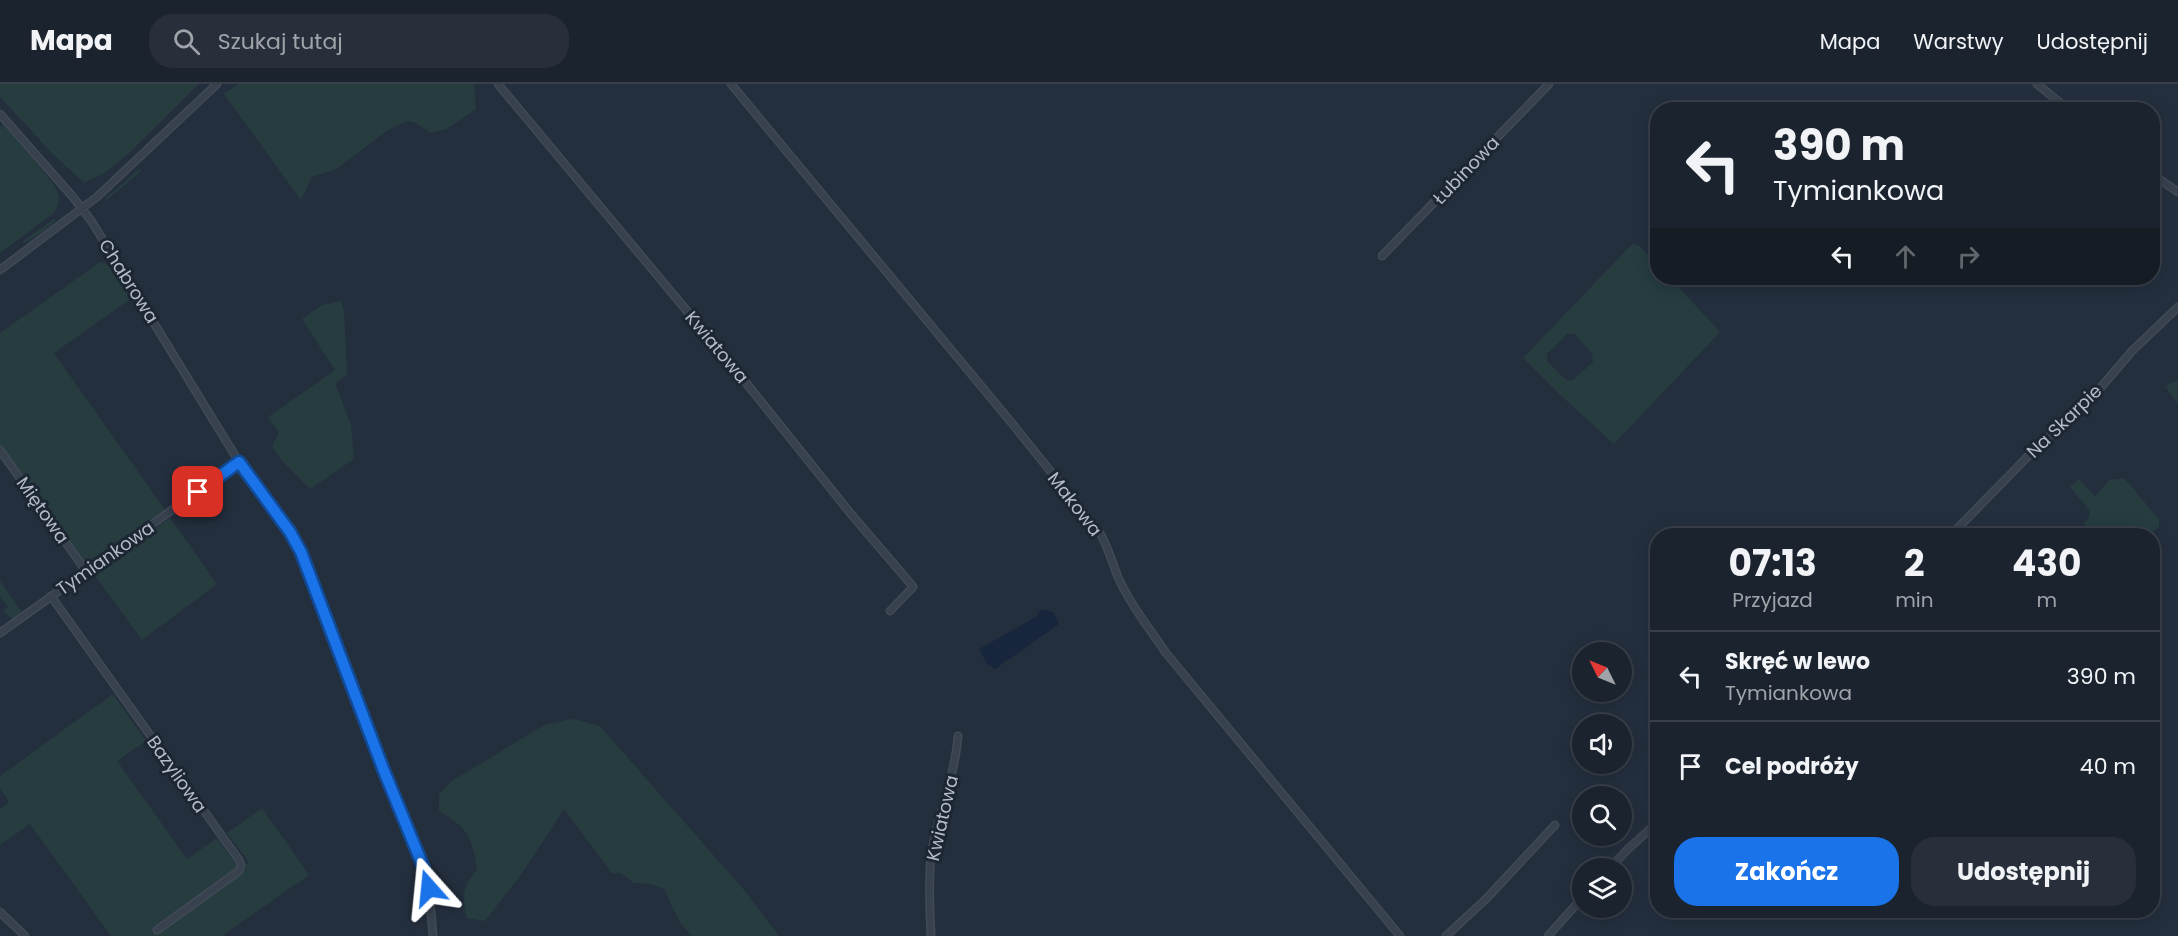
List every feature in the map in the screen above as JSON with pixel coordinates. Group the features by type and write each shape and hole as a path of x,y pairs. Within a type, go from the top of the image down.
{"street":[{"path":"0,270 82,209 128,170 217,84"},
{"name":"Kwiatowa","path":"498,84 727,358 851,514 910,583 912,587 890,611"},
{"name":"Makowa","path":"731,84 1008,418 1100,533 1109,549 1118,576 1136,609 1166,653 1400,936"},
{"name":"Łubinowa","path":"1382,256 1549,84"},
{"path":"2037,84 2059,102"},
{"name":"Chabrowa","path":"0,114 82,209 107,245 239,462 290,532 301,552 384,771 423,866 429,888 433,936"},
{"path":"2160,180 2178,192"},
{"name":"Na Skarpie","path":"1958,528 2038,446 2090,400 2132,351 2178,307"},
{"name":"Miętowa","path":"0,450 86,571"},
{"name":"Tymiankowa","path":"0,633 239,462"},
{"name":"Bazyliowa","path":"51,596 241,865 239,871 157,930"},
{"name":"Kwiatowa","path":"931,936 929,881 931,857 944,799 950,784 958,736"},
{"path":"1446,936 1486,899 1555,825"},
{"path":"1619,858 1650,829"},
{"path":"1548,936 1572,909"},
{"path":"0,912 25,936"}],"green space":[{"path":"0,84 199,84 130,152 106,172 84,183 52,153 0,97"},
{"path":"238,84 474,84 476,109 447,129 430,133 416,123 407,121 386,131 337,169 312,177 301,200 224,94"},
{"path":"3,124 47,176 57,191 59,200 54,213 0,253 0,127"},
{"path":"139,169 141,171 107,200 105,199"},
{"path":"54,219 57,220 24,243 23,241"},
{"path":"1632,244 1640,246 1650,257 1650,285 1676,285 1720,332 1614,444 1523,358","holes":["1567,334 1574,334 1592,353 1593,362 1573,380 1566,380 1547,361 1547,354"]},
{"path":"100,262 111,265 130,295 129,300 54,353 165,510 77,570 77,566 0,458 0,333"},
{"path":"341,301 344,311 347,375 335,383 351,425 354,459 310,489 282,461 272,446 279,433 268,417 335,370 302,319 322,305"},
{"path":"2178,380 2178,404 2165,386"},
{"path":"2124,478 2159,519 2159,527 2086,528 2084,523 2090,511 2070,487 2079,479 2095,497 2109,480"},
{"path":"170,518 217,584 142,640 93,573"},
{"path":"0,581 20,610 24,611 13,619 3,612 8,607 0,596"},
{"path":"113,694 146,741 117,761 187,859 217,838 236,865 234,871 153,927 156,933 243,872 248,861 227,833 262,808 309,875 222,936 111,936 30,824 0,845 0,809 9,802 0,788 0,776"},
{"path":"573,719 600,726 744,890 779,936 692,936 680,923 664,889 651,884 634,883 621,873 612,873 564,809 523,872 485,921 467,918 464,892 477,870 473,849 463,828 439,811 439,794 452,781 544,725"}],"water":[{"path":"1040,610 1054,613 1059,624 995,669 987,664 979,649 1036,617"}],"route":[{"path":"198,492 239,462 290,532 320,598 384,771 423,866 429,888"}]}
